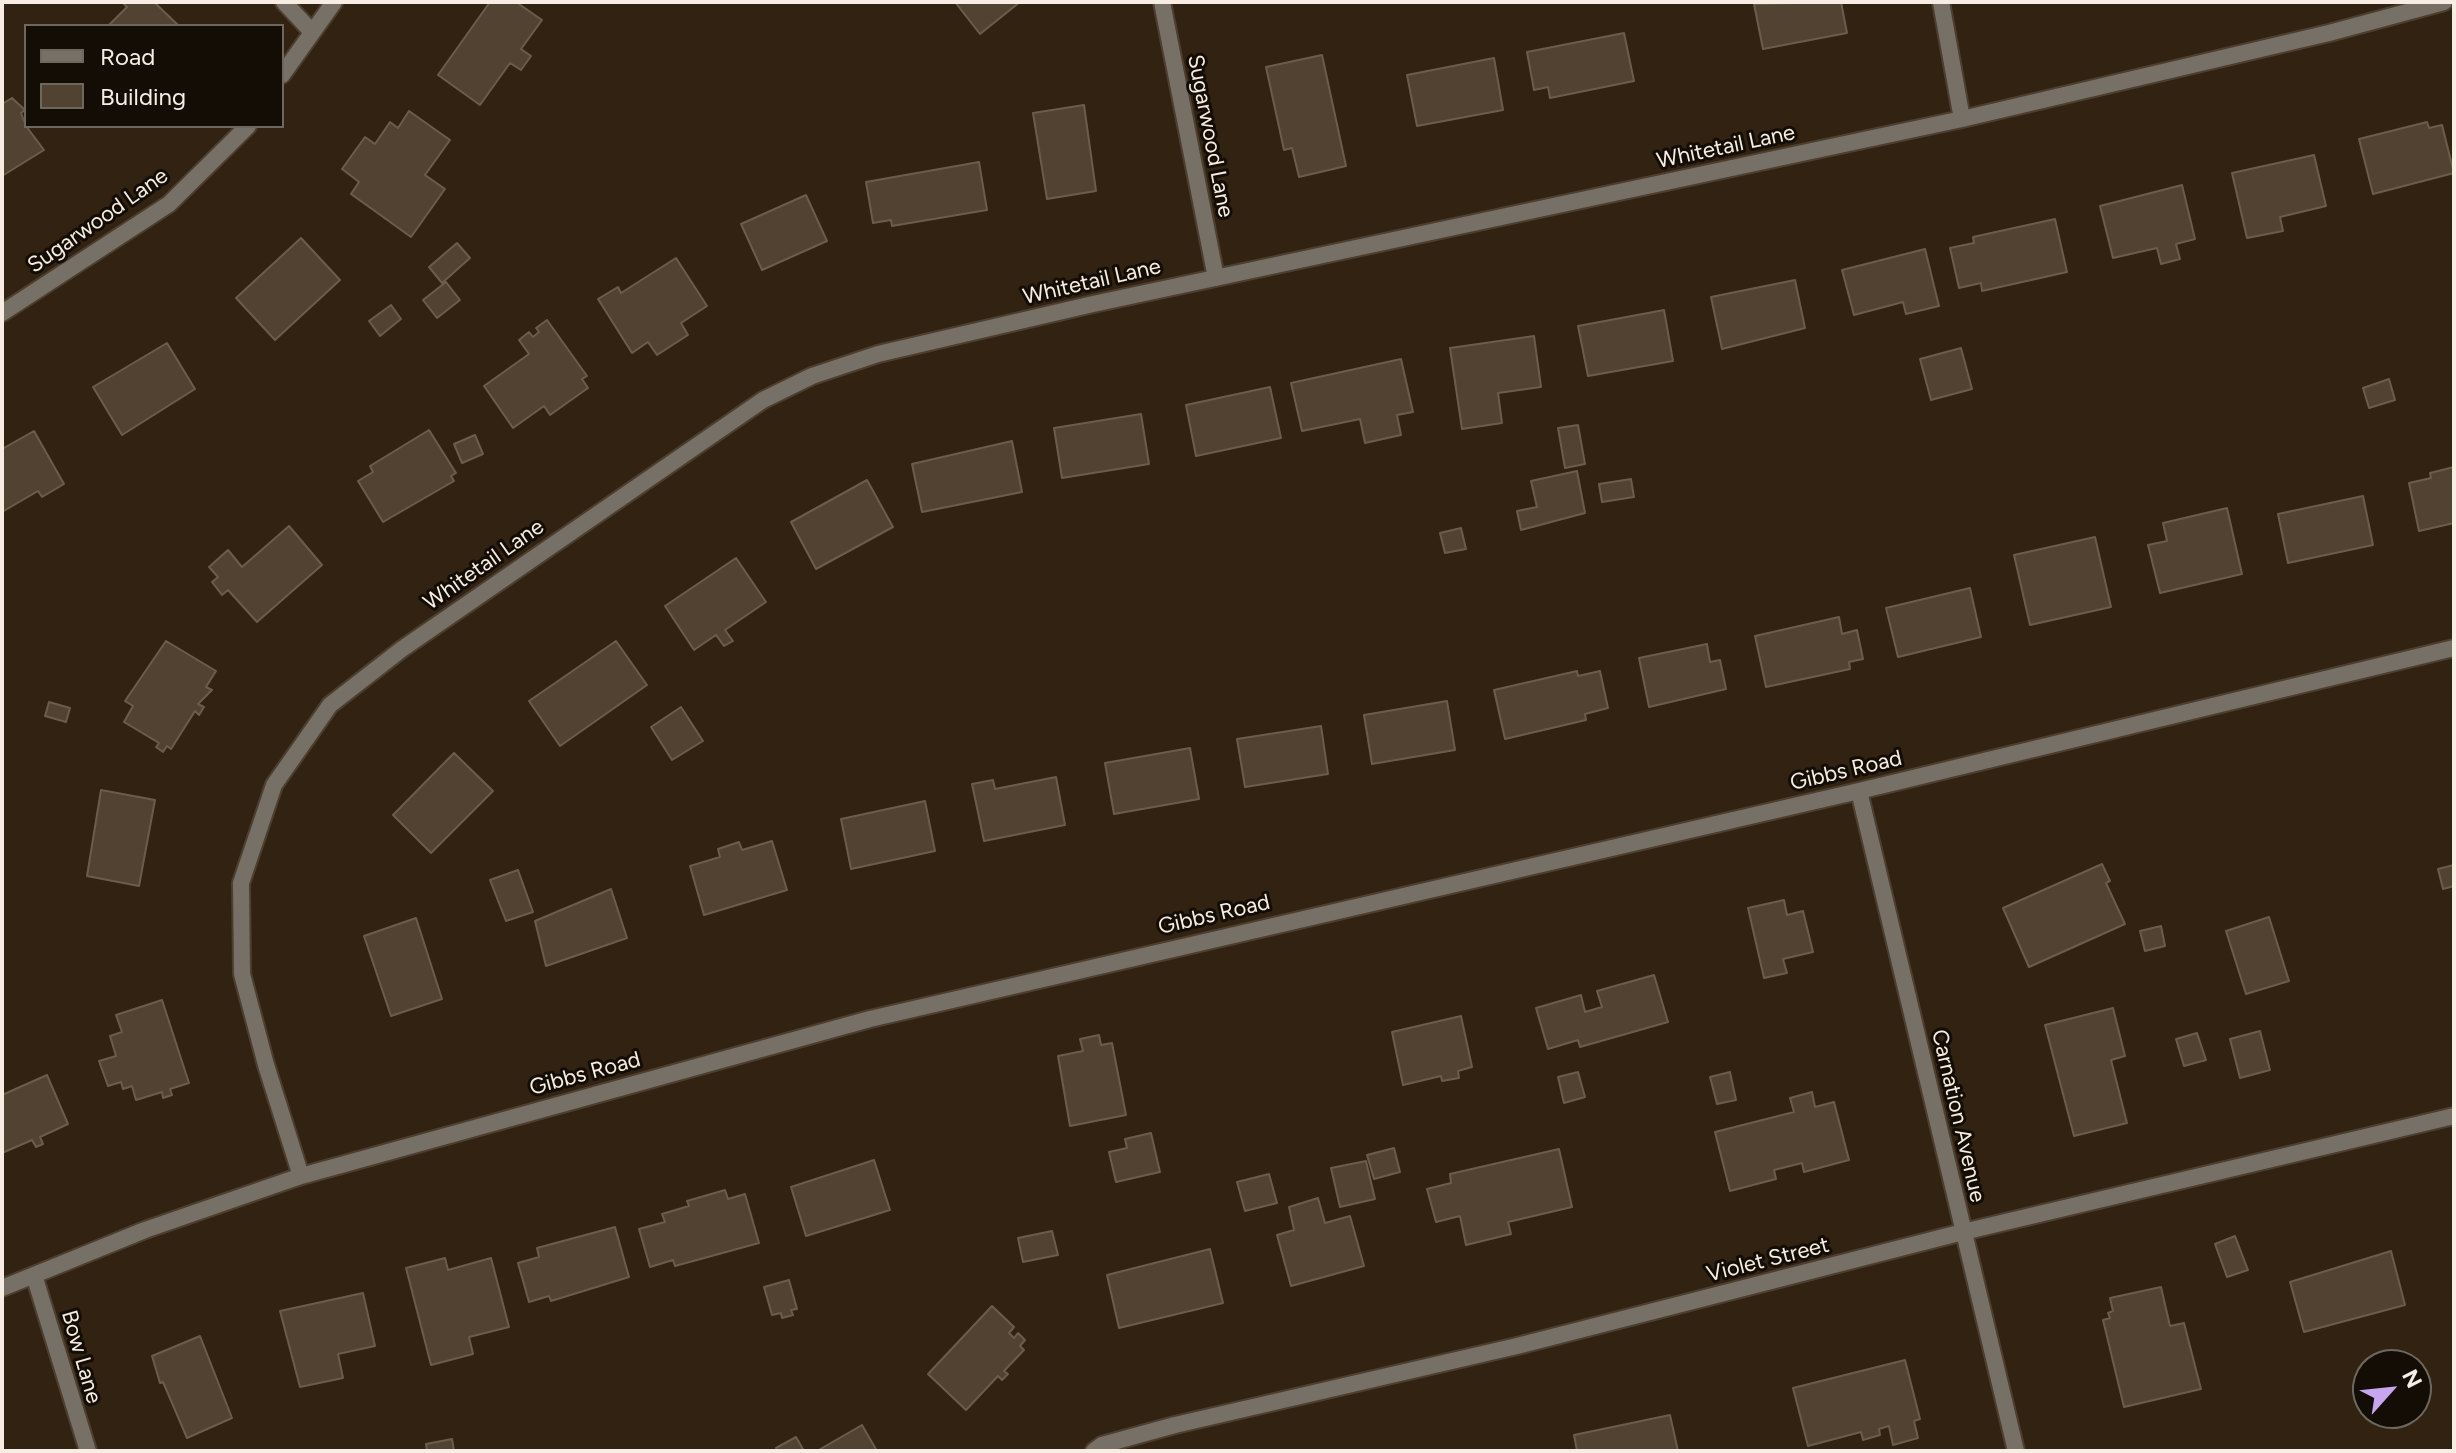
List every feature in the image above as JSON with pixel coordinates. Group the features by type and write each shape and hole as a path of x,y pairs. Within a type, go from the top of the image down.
{"street":[{"path":"284,2 311,31"},
{"path":"284,72 334,2"},
{"name":"Sugarwood Lane","path":"1162,2 1216,278"},
{"path":"1941,2 1962,119"},
{"name":"Whitetail Lane","path":"301,1176 266,1065 242,974 241,883 274,785 330,705 402,649 750,409 812,376 878,354 1216,278 1962,119 2329,33 2444,2"},
{"name":"Sugarwood Lane","path":"2,313 169,204 246,128"},
{"name":"Gibbs Road","path":"2,1288 145,1230 301,1176 886,1015 1859,791 2454,648"},
{"name":"Carnation Avenue","path":"1859,791 2016,1451"},
{"name":"Violet Street","path":"1094,1451 1102,1445 1175,1425 1517,1346 1963,1232 2454,1116"},
{"name":"Bow Lane","path":"34,1275 88,1451"}],"building":[{"path":"122,2 154,2 177,24 110,24 127,7"},
{"path":"490,2 516,2 542,20 521,49 531,56 521,70 510,63 480,105 438,75"},
{"path":"955,2 1020,2 980,34"},
{"path":"1841,2 1847,33 1763,49 1754,4"},
{"path":"1624,33 1634,81 1550,98 1548,87 1534,90 1527,52"},
{"path":"1322,55 1346,166 1299,177 1292,148 1284,150 1266,67"},
{"path":"1494,58 1503,110 1417,126 1407,75"},
{"path":"12,98 24,109 21,113 24,128 28,128 44,150 2,176 2,104"},
{"path":"1084,105 1096,191 1047,199 1033,113"},
{"path":"409,111 450,140 425,175 445,189 411,237 351,194 359,182 342,169 365,137 375,144 390,122 398,128"},
{"path":"2427,122 2429,128 2442,125 2454,173 2373,194 2359,139"},
{"path":"2314,155 2326,206 2280,217 2283,231 2247,238 2232,173"},
{"path":"979,162 987,210 892,226 891,220 873,223 866,182"},
{"path":"2182,185 2195,239 2176,244 2180,259 2161,264 2157,248 2113,258 2100,206"},
{"path":"806,195 827,241 762,270 741,224"},
{"path":"2055,219 2067,272 1982,291 1981,283 1959,288 1950,248 1974,243 1973,237"},
{"path":"301,238 340,280 275,340 236,298"},
{"path":"457,243 470,258 442,283 429,267"},
{"path":"1925,249 1939,306 1906,314 1903,302 1854,315 1842,270"},
{"path":"676,258 707,306 681,323 688,335 657,355 648,342 632,353 598,299 618,287 621,293"},
{"path":"1795,280 1805,328 1722,349 1711,297"},
{"path":"446,282 460,300 437,318 423,300"},
{"path":"391,305 401,319 380,336 369,321"},
{"path":"1664,310 1673,361 1588,376 1578,326"},
{"path":"547,320 587,376 582,379 588,388 550,415 544,406 513,428 484,386 529,354 519,340 529,332 533,337 539,332 536,328"},
{"path":"1534,336 1541,387 1498,393 1502,423 1462,429 1450,348"},
{"path":"167,343 195,389 122,435 93,387"},
{"path":"1961,348 1972,389 1931,400 1920,359"},
{"path":"1401,359 1413,412 1397,415 1401,435 1365,443 1360,419 1302,431 1291,383"},
{"path":"2389,379 2395,400 2369,408 2363,388"},
{"path":"1270,387 1281,438 1196,456 1186,405"},
{"path":"1141,414 1149,464 1062,478 1054,428"},
{"path":"1578,425 1585,464 1565,468 1558,428"},
{"path":"429,430 456,473 451,476 454,481 383,522 358,481 373,472 370,466"},
{"path":"34,431 64,484 42,497 38,491 2,512 2,449"},
{"path":"475,435 483,454 462,463 454,444"},
{"path":"1012,441 1022,492 922,512 912,464"},
{"path":"2454,467 2454,523 2419,531 2409,483 2431,478 2430,473"},
{"path":"1577,471 1585,513 1521,530 1517,511 1537,507 1531,481"},
{"path":"1631,479 1634,497 1602,502 1599,484"},
{"path":"867,480 893,527 816,569 791,522"},
{"path":"2363,496 2373,545 2288,563 2278,514"},
{"path":"2227,508 2242,574 2160,593 2148,545 2167,541 2163,523"},
{"path":"289,526 322,565 257,622 228,590 222,595 212,582 218,577 209,567 228,550 242,567"},
{"path":"1461,528 1466,549 1445,553 1440,533"},
{"path":"2095,537 2111,607 2030,625 2014,555"},
{"path":"736,558 766,602 725,630 733,641 724,646 716,635 694,650 665,606"},
{"path":"1970,588 1981,637 1898,657 1886,608"},
{"path":"1839,617 1842,634 1857,630 1863,659 1849,662 1850,669 1766,687 1755,636"},
{"path":"166,641 216,671 206,687 212,690 198,704 204,707 199,715 195,711 171,749 167,746 163,752 156,747 159,743 124,722 133,706 125,701"},
{"path":"616,641 647,685 560,746 529,701"},
{"path":"1707,644 1710,662 1720,660 1726,689 1649,707 1639,658"},
{"path":"1577,671 1578,676 1600,671 1608,708 1585,714 1586,720 1505,739 1494,690"},
{"path":"1447,701 1455,750 1372,764 1364,715"},
{"path":"49,702 70,708 66,722 45,716"},
{"path":"681,707 703,741 672,760 651,727"},
{"path":"1321,726 1328,774 1245,787 1237,739"},
{"path":"1190,748 1199,799 1114,814 1105,763"},
{"path":"454,753 493,791 431,853 393,815"},
{"path":"1056,777 1065,825 984,841 972,784 993,780 995,789"},
{"path":"101,790 155,800 139,886 87,876"},
{"path":"925,801 935,851 851,869 841,819"},
{"path":"772,841 787,890 704,915 690,866 720,857 718,849 739,842 742,850"},
{"path":"2102,864 2110,881 2106,883 2125,924 2029,967 2003,908"},
{"path":"2454,865 2454,886 2443,889 2438,869"},
{"path":"518,870 533,912 506,921 490,880"},
{"path":"611,889 627,938 546,966 535,921"},
{"path":"1784,900 1787,915 1803,911 1813,952 1783,959 1787,973 1764,978 1748,908"},
{"path":"2269,917 2289,981 2246,994 2226,931"},
{"path":"416,918 442,999 391,1016 364,936"},
{"path":"2161,926 2165,946 2145,951 2140,931"},
{"path":"1654,975 1668,1022 1580,1047 1578,1040 1548,1049 1536,1008 1581,995 1585,1012 1602,1007 1597,991"},
{"path":"162,1000 189,1083 170,1089 172,1095 163,1098 162,1092 136,1100 132,1086 123,1089 121,1082 108,1086 99,1061 116,1056 110,1036 122,1032 116,1015"},
{"path":"2113,1008 2125,1056 2111,1060 2127,1123 2074,1136 2045,1025"},
{"path":"1461,1016 1472,1067 1458,1071 1459,1078 1442,1081 1441,1076 1403,1085 1392,1032"},
{"path":"2260,1031 2270,1070 2240,1078 2230,1039"},
{"path":"2197,1033 2206,1060 2184,1066 2176,1039"},
{"path":"1099,1035 1101,1045 1112,1043 1126,1115 1070,1126 1058,1056 1083,1051 1080,1039"},
{"path":"1578,1072 1585,1097 1564,1103 1558,1077"},
{"path":"1730,1072 1736,1100 1717,1104 1710,1077"},
{"path":"47,1075 68,1124 40,1137 43,1144 36,1147 32,1140 2,1153 2,1095"},
{"path":"1812,1092 1815,1107 1834,1102 1849,1160 1804,1172 1802,1163 1774,1170 1776,1179 1730,1191 1715,1132 1794,1112 1790,1098"},
{"path":"1151,1133 1160,1172 1116,1182 1109,1152 1127,1148 1125,1139"},
{"path":"1394,1148 1400,1172 1374,1179 1367,1155"},
{"path":"1559,1149 1572,1207 1508,1222 1511,1234 1466,1245 1460,1216 1436,1222 1427,1189 1451,1183 1450,1174"},
{"path":"874,1160 890,1210 806,1236 791,1187"},
{"path":"1366,1161 1375,1199 1340,1207 1331,1168"},
{"path":"1269,1174 1277,1203 1245,1211 1237,1182"},
{"path":"725,1190 728,1199 745,1194 759,1243 675,1266 673,1260 650,1267 639,1229 665,1222 662,1214 689,1206 687,1201"},
{"path":"1318,1198 1325,1223 1350,1216 1364,1266 1291,1286 1277,1235 1294,1230 1289,1207"},
{"path":"615,1227 629,1277 551,1301 549,1296 529,1302 518,1263 539,1257 537,1248"},
{"path":"1052,1231 1058,1255 1023,1262 1018,1238"},
{"path":"2235,1236 2248,1270 2227,1277 2215,1244"},
{"path":"1210,1249 1223,1303 1119,1328 1107,1275"},
{"path":"2391,1251 2405,1305 2304,1332 2290,1282"},
{"path":"445,1258 448,1270 491,1258 509,1327 469,1337 473,1354 431,1365 406,1268"},
{"path":"789,1280 797,1309 791,1310 793,1315 782,1318 781,1313 772,1315 764,1287"},
{"path":"2161,1287 2170,1326 2184,1323 2201,1389 2124,1407 2103,1320 2110,1318 2108,1313 2113,1311 2110,1298"},
{"path":"363,1293 375,1346 338,1354 343,1378 300,1387 280,1311"},
{"path":"992,1306 1014,1327 1009,1333 1014,1338 1018,1333 1025,1340 1020,1346 1024,1350 1004,1371 1008,1374 1002,1380 998,1376 966,1410 928,1374"},
{"path":"200,1336 232,1418 187,1438 163,1382 160,1383 152,1356"},
{"path":"1905,1360 1920,1419 1914,1421 1918,1438 1893,1445 1889,1426 1879,1429 1880,1435 1863,1440 1861,1432 1808,1446 1793,1388"},
{"path":"1670,1415 1678,1451 1577,1451 1574,1435"},
{"path":"862,1425 877,1451 817,1451"},
{"path":"796,1437 804,1451 777,1451 776,1448"},
{"path":"452,1439 454,1451 427,1451 426,1444"}]}
